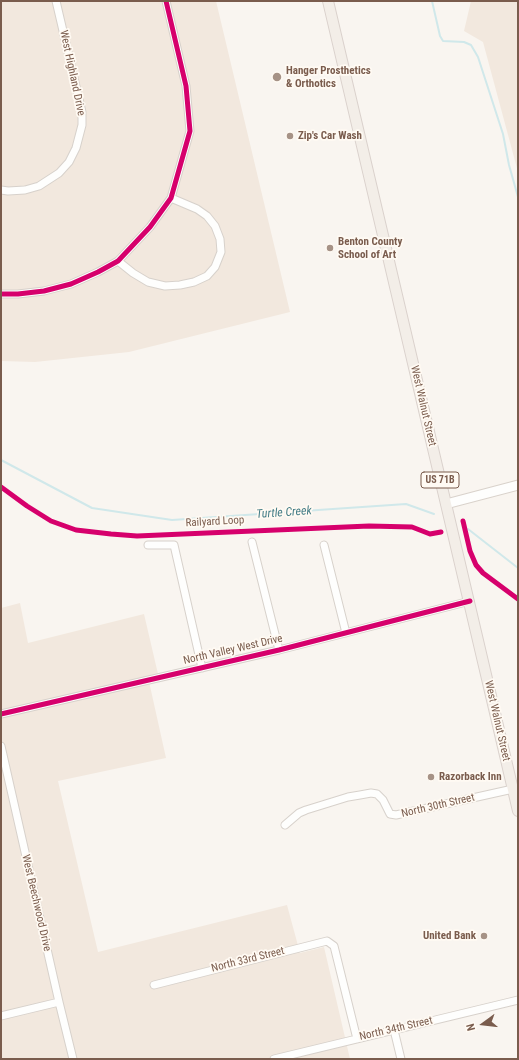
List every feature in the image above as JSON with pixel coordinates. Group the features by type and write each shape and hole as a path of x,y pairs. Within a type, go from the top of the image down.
{"main road":[{"name":"West Walnut Street","path":"328,1 518,811"}],"street":[{"name":"West Highland Drive","path":"1,190 25,190 39,186 60,173 69,162 76,148 82,126 82,112 56,1"},
{"path":"1,294 44,291 71,284 118,261 150,227 170,198 190,132 186,86 166,1"},
{"path":"118,261 133,274 148,282 165,286 194,282 207,276 215,267 221,252 220,239 215,226 207,216 197,209 170,198"},
{"path":"446,504 518,485"},
{"path":"252,542 279,650"},
{"path":"148,545 174,545 202,668"},
{"path":"324,545 346,633"},
{"name":"North Valley West Drive","path":"1,714 279,650 470,602"},
{"name":"West Beechwood Drive","path":"1,746 73,1059"},
{"name":"North 30th Street","path":"285,825 294,817 306,810 360,794 377,794 383,800 390,814 396,815 513,788"},
{"name":"North 33rd Street","path":"154,985 327,941 334,946 356,1039"},
{"name":"North 34th Street","path":"274,1059 518,1000"},
{"path":"1,1016 59,1002"},
{"path":"394,1030 401,1059"}],"shaded area":[{"path":"1,1 216,1 290,312 129,352 35,362 1,361"},
{"path":"471,1 518,1 518,172 483,42 464,31"},
{"path":"20,603 28,643 144,614 158,674 148,677 166,758 58,781 98,952 287,905 300,953 324,947 350,1059 1,1059 1,608"}],"waterway":[{"path":"432,1 440,36 443,41 464,42 471,45 478,57 503,134 509,165 518,197"},
{"name":"Turtle Creek","path":"1,460 92,508 172,520 406,504 434,514"},
{"name":"Turtle Creek","path":"468,529 518,568"}],"cycle path":[{"path":"1,294 44,291 71,284 118,261 150,227 171,198 190,131 186,86 166,1"},
{"name":"Railyard Loop","path":"1,487 51,521 76,530 111,534 137,536 369,526 412,527 430,534 441,532"},
{"path":"463,521 470,551 476,565 483,573 518,599"},
{"path":"1,714 279,650 470,601"}],"place":[{"name":"Hanger Prosthetics & Orthotics","path":"277,77"},
{"name":"Zip's Car Wash","path":"290,136"},
{"name":"Benton County School of Art","path":"330,248"},
{"name":"Razorback Inn","path":"431,777"},
{"name":"United Bank","path":"484,936"}]}
